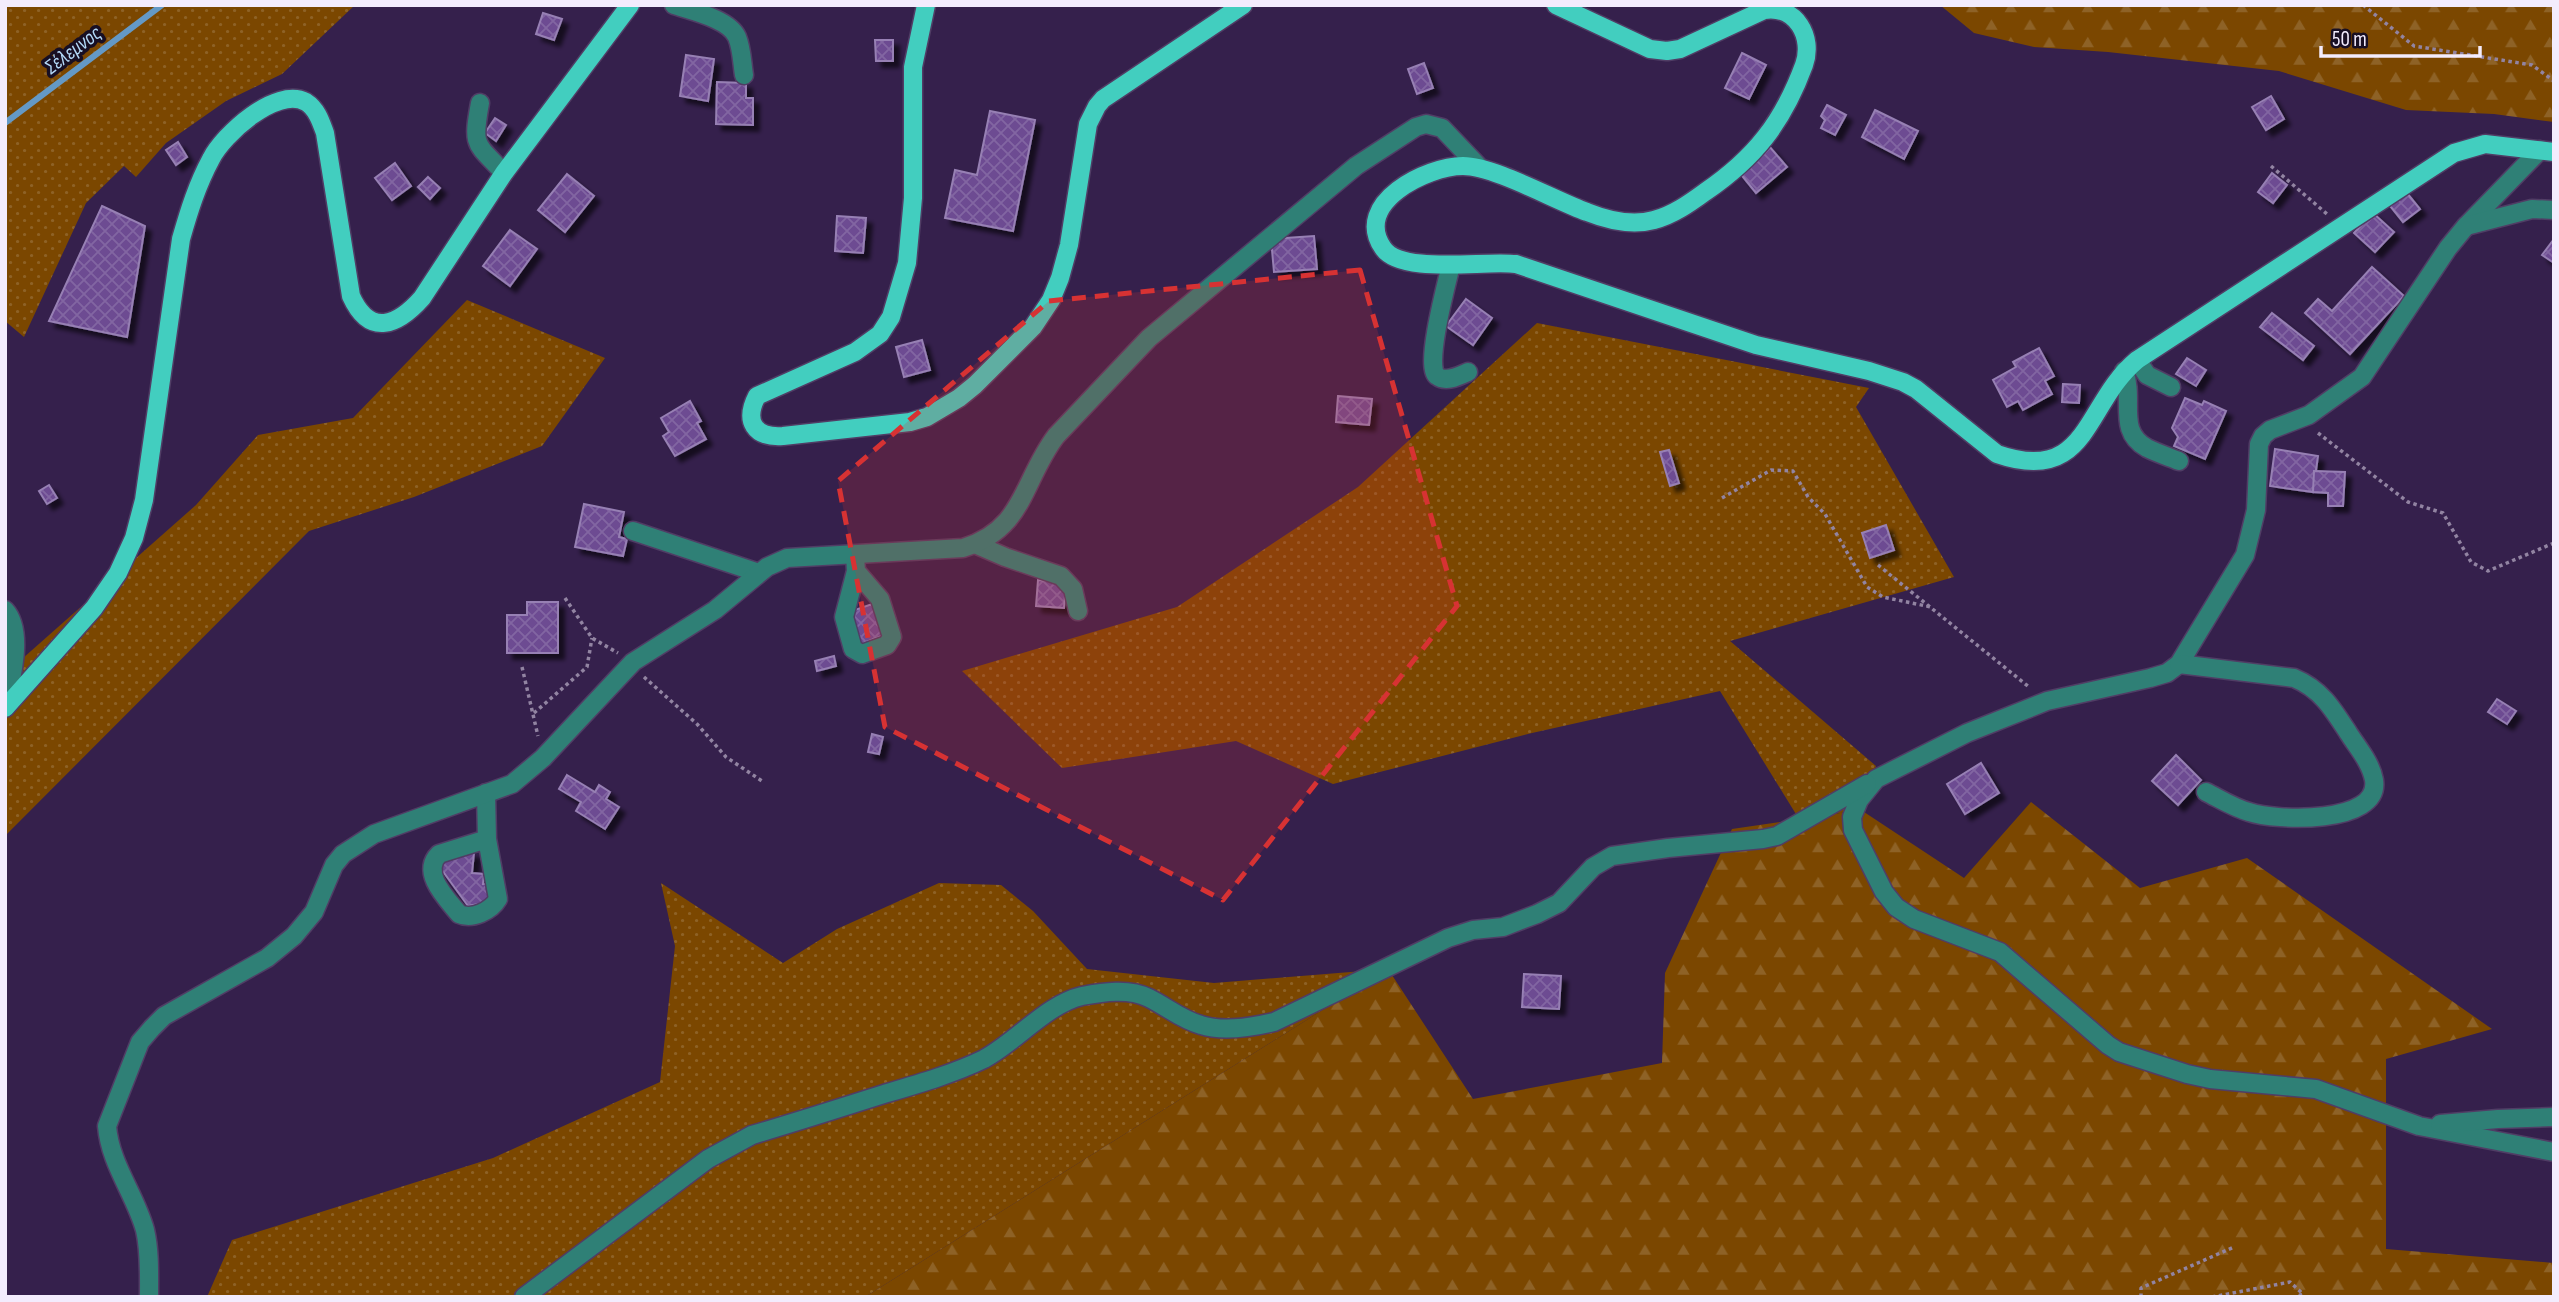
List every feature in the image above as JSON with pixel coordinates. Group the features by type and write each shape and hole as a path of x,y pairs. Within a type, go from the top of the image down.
{"main road":[{"path":"6,708 94,608 118,573 134,538 144,500 181,239 192,198 212,156 230,134 255,112 278,102 296,99 314,108 325,133 351,296 356,308 366,317 376,322 398,320 408,314 422,298 504,173 630,5"},
{"path":"926,5 913,68 914,198 907,263 891,317 880,334 855,352 757,396 751,407 750,419 754,427 766,435 783,436 910,422 942,409 975,385 1033,327 1051,300 1069,245 1088,124 1097,106 1103,99 1243,5"},
{"path":"1556,5 1650,49 1667,51 1680,49 1773,8 1783,10 1797,20 1806,36 1808,53 1791,98 1765,140 1722,181 1685,206 1654,220 1638,222 1606,218 1480,168 1463,166 1429,171 1393,193 1383,205 1378,217 1376,231 1381,246 1394,258 1408,263 1516,264 1756,345 1888,376 1916,389 1997,454 2012,460 2030,462 2061,455 2076,444 2131,366 2464,148 2485,144 2547,151"}],"street":[{"path":"674,5 713,17 732,30 738,42 744,75"},
{"path":"480,103 474,134 476,141 504,173"},
{"path":"149,1297 148,1252 144,1229 113,1157 107,1126 140,1042 164,1016 267,958 294,936 314,912 334,865 343,854 374,834 512,784 543,758 633,662 715,610 759,573 787,558 855,563 964,548 991,537 1012,517 1046,449 1056,436 1149,338 1356,166 1403,134 1426,124 1442,128 1480,168"},
{"path":"524,1297 708,1159 732,1145 752,1135 930,1080 983,1059 1004,1047 1056,1008 1074,999 1129,992 1147,997 1186,1020 1203,1026 1259,1026 1274,1022 1448,938 1474,930 1503,927 1537,914 1559,903 1604,859 1668,848 1777,836 1876,779 1966,733 2047,701 2167,673 2179,664 2245,555 2256,510 2259,444 2263,436 2270,430 2309,415 2362,377 2448,248 2466,226 2547,151"},
{"path":"2466,226 2532,209 2554,210"},
{"path":"1451,265 1434,350 1433,371 1443,379 1468,372"},
{"path":"2171,387 2131,366 2128,427 2130,434 2147,448 2179,461"},
{"path":"633,531 759,573"},
{"path":"975,544 1062,576 1073,589 1078,611"},
{"path":"5,610 9,615 16,642 6,708"},
{"path":"2179,664 2294,678 2307,684 2319,692 2330,705 2370,768 2374,782 2373,792 2362,805 2347,813 2329,816 2277,818 2250,813 2206,792"},
{"path":"1876,779 1854,807 1853,830 1884,892 1896,907 1914,919 2000,952 2119,1052 2210,1079 2316,1089 2419,1126 2554,1152"},
{"path":"486,793 487,839 498,899 492,907 469,918 463,917 435,882 434,859 439,854 487,839"},
{"path":"2419,1126 2554,1117"}],"path":[{"path":"2158,5 2171,5"},
{"path":"2363,5 2414,46 2532,65 2554,81"},
{"path":"2271,166 2342,227"},
{"path":"2309,415 2318,433 2408,502 2443,513 2471,562 2488,571 2554,543"},
{"path":"1722,498 1771,470 1793,471 1808,497 1825,514 1867,587 1883,597 1931,607"},
{"path":"1878,565 2047,701"},
{"path":"565,598 592,638 633,662 640,674 697,724 726,757 762,781"},
{"path":"534,713 587,667 592,638"},
{"path":"522,667 543,758"},
{"path":"2141,1297 2141,1288 2234,1247"},
{"path":"2213,1297 2290,1282 2303,1294 2296,1297"}],"highlighted area":[{"path":"1360,270 1457,606 1223,900 885,727 838,481 1049,301"}],"green space":[{"path":"5,5 355,5 282,74 226,101 166,143 136,177 124,166 86,203 24,337 5,321"},
{"path":"1940,5 2554,5 2554,122 2494,114 2406,110 2279,71 2108,52 2034,47 1974,33"},
{"path":"467,300 605,358 542,446 414,497 309,531 5,836 5,674 196,505 258,435 353,418"},
{"path":"1537,323 1869,388 1856,407 1954,577 1730,641 1876,766 1861,810 1799,819 1720,691 1532,733 1333,784 1236,741 1062,768 962,671 1177,607 1358,487"},
{"path":"2031,802 2140,888 2247,858 2492,1029 2386,1059 2386,1249 2554,1263 2554,1297 865,1297 1388,969 1473,1099 1662,1063 1665,973 1732,829 1861,810 1964,878"},
{"path":"661,883 783,963 837,929 939,883 1001,885 1033,911 1087,969 1214,983 1388,969 865,1297 207,1297 232,1240 493,1158 660,1082 675,946"}],"building":[{"path":"543,13 562,19 554,40 536,34"},
{"path":"875,40 893,40 893,61 876,61"},
{"path":"1742,53 1766,65 1749,99 1725,88"},
{"path":"686,55 714,59 708,101 680,96"},
{"path":"1424,63 1433,88 1417,94 1408,69"},
{"path":"717,82 746,83 746,98 753,98 753,125 716,124"},
{"path":"2271,96 2284,119 2266,130 2252,107"},
{"path":"1827,105 1846,115 1835,135 1821,128 1825,120 1821,116"},
{"path":"1875,110 1918,131 1904,159 1862,137"},
{"path":"990,111 1035,120 1013,231 945,218 955,170 977,175"},
{"path":"495,118 506,125 496,141 485,133"},
{"path":"178,142 187,157 176,165 166,150"},
{"path":"1769,146 1787,167 1756,193 1739,172"},
{"path":"395,163 411,186 392,200 375,178"},
{"path":"2272,173 2287,185 2273,203 2258,192"},
{"path":"567,174 594,196 565,232 538,210"},
{"path":"428,177 440,188 430,199 418,187"},
{"path":"2407,193 2420,209 2403,222 2390,206"},
{"path":"102,206 145,226 127,337 49,321"},
{"path":"2373,213 2394,232 2375,252 2354,233"},
{"path":"837,216 866,218 863,253 835,251"},
{"path":"510,230 537,249 510,286 483,266"},
{"path":"1314,236 1317,269 1274,272 1271,239"},
{"path":"2554,239 2554,263 2542,255"},
{"path":"2372,267 2404,296 2350,354 2305,313 2318,299 2332,311"},
{"path":"1466,299 1492,318 1473,345 1446,326"},
{"path":"2272,313 2314,346 2303,360 2260,327"},
{"path":"922,340 930,370 904,377 896,347"},
{"path":"2039,348 2054,376 2045,381 2052,394 2023,410 2018,401 2007,407 1993,380 2016,367 2013,362"},
{"path":"2187,358 2206,370 2196,386 2176,374"},
{"path":"2063,384 2080,385 2079,403 2062,402"},
{"path":"1338,396 1372,399 1369,425 1336,422"},
{"path":"2185,398 2202,405 2204,401 2226,411 2205,459 2174,446 2178,437 2172,428"},
{"path":"690,401 701,421 697,423 706,439 675,456 663,436 669,432 661,418"},
{"path":"2275,449 2318,456 2313,492 2270,486"},
{"path":"1669,450 1679,483 1670,486 1660,452"},
{"path":"2314,471 2345,472 2343,506 2328,506 2328,493 2313,492"},
{"path":"49,485 57,498 47,504 39,491"},
{"path":"584,504 624,512 619,537 627,539 623,556 575,547"},
{"path":"1886,525 1894,550 1870,558 1862,533"},
{"path":"1038,580 1066,583 1064,608 1036,606"},
{"path":"527,602 558,602 558,653 507,653 507,615 527,615"},
{"path":"878,602 890,633 858,645 846,613"},
{"path":"834,656 836,666 817,671 815,661"},
{"path":"2497,699 2516,711 2507,724 2488,712"},
{"path":"872,734 883,737 879,754 868,752"},
{"path":"2176,755 2201,780 2178,805 2152,781"},
{"path":"1981,763 1999,793 1965,814 1947,784"},
{"path":"567,775 595,792 599,785 610,792 606,799 619,807 605,829 576,811 581,802 559,789"},
{"path":"451,851 474,853 472,873 484,874 483,884 491,884 489,902 468,906 439,866"},
{"path":"1524,974 1561,976 1559,1009 1522,1007"}],"waterway":[{"name":"Σέλεμνος","path":"5,123 162,5"}]}
